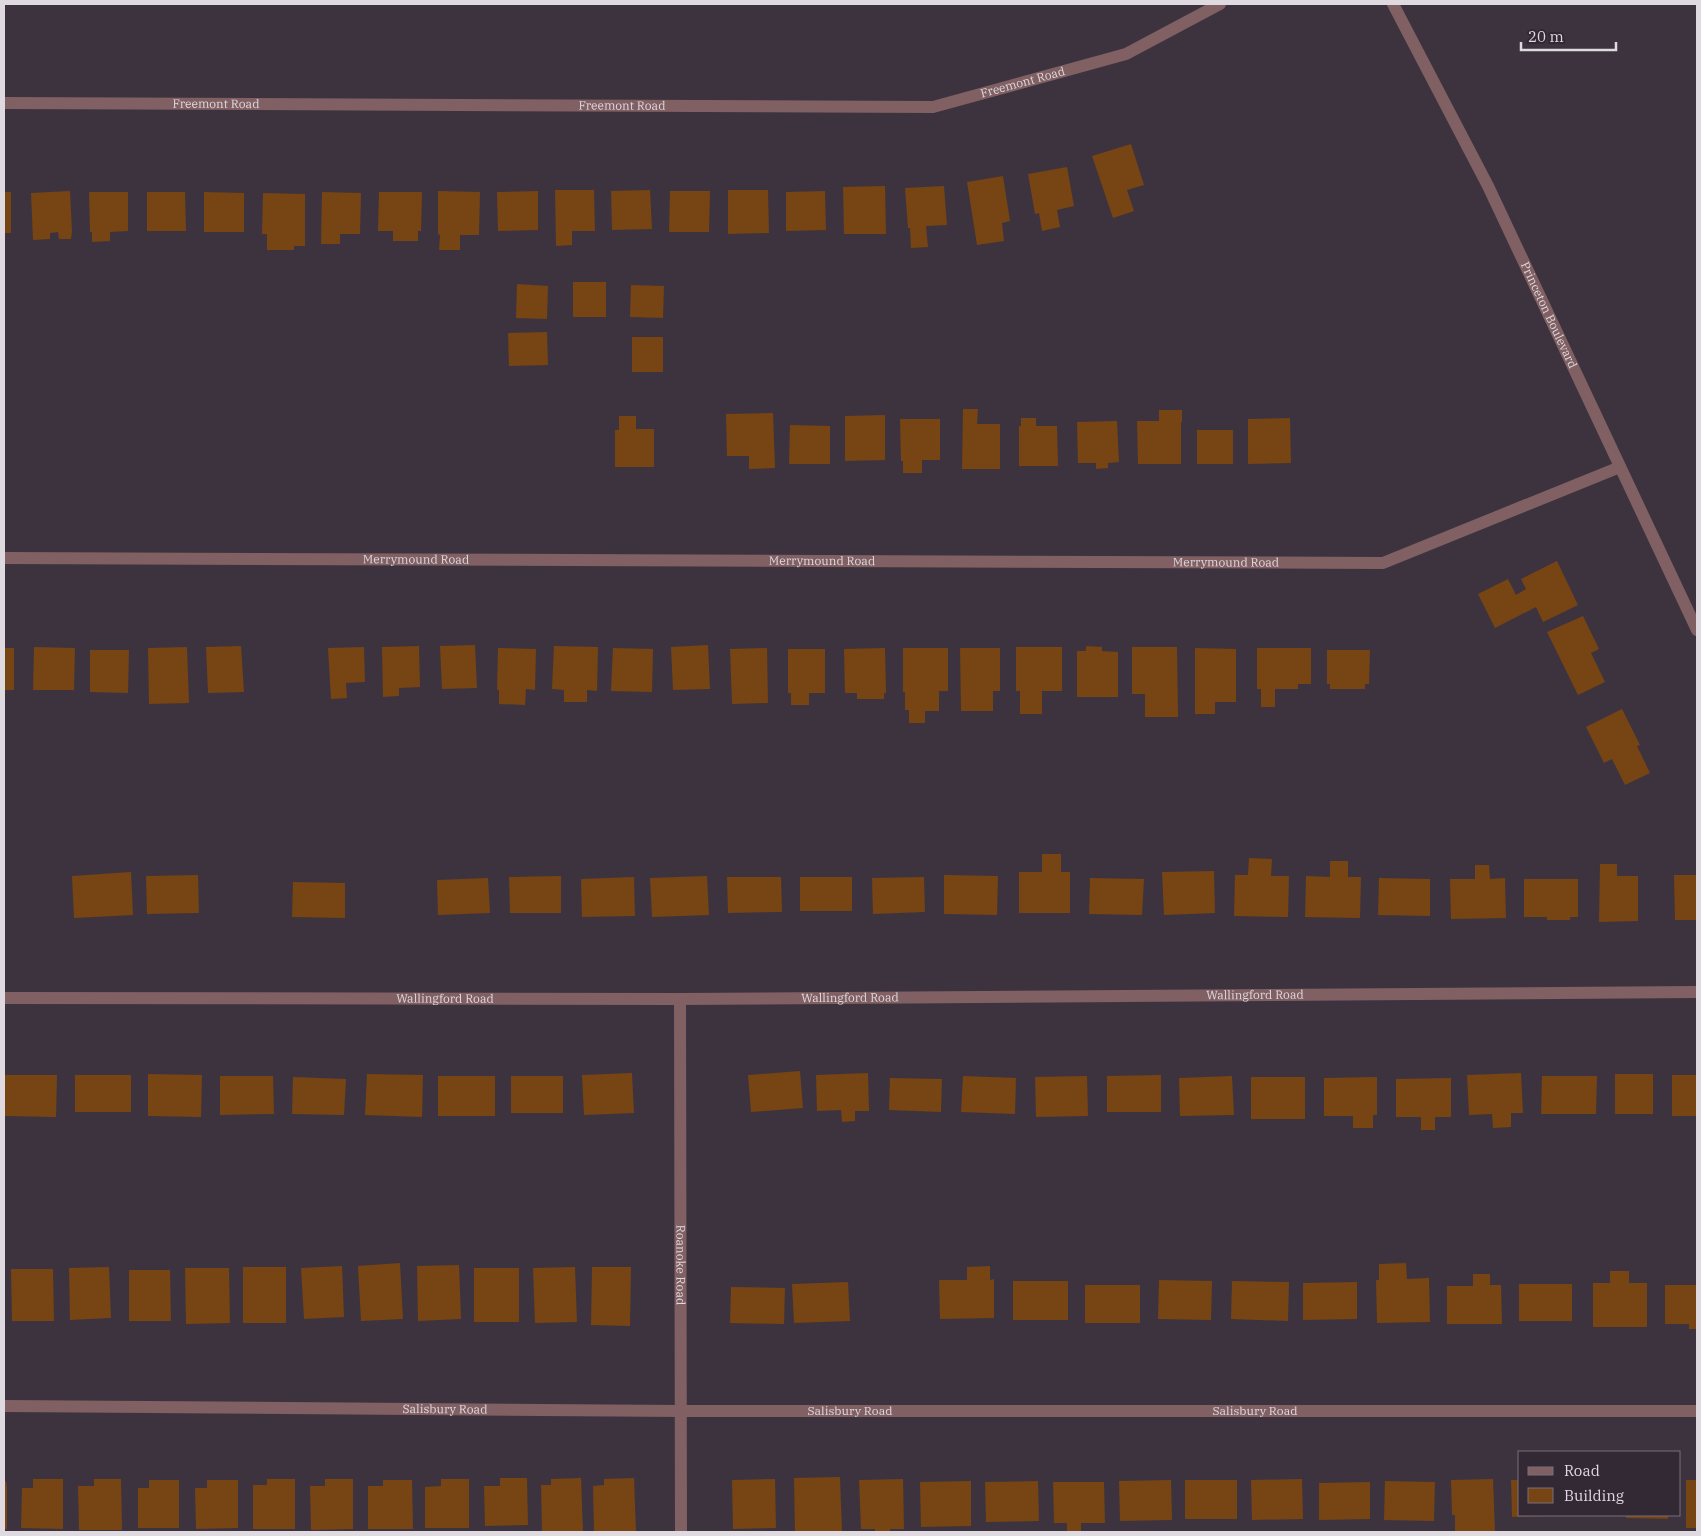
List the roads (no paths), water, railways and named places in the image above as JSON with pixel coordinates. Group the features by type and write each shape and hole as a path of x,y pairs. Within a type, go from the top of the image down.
{"street":[{"name":"Freemont Road","path":"4,103 933,107 1126,54 1220,4"},
{"name":"Princeton Boulevard","path":"1393,4 1488,186 1697,630"},
{"name":"Merrymound Road","path":"4,558 1383,563 1620,467"},
{"name":"Wallingford Road","path":"4,998 680,999 1697,992"},
{"name":"Roanoke Road","path":"680,999 680,1410 682,1532"},
{"name":"Salisbury Road","path":"4,1406 680,1410 1697,1411"}]}
